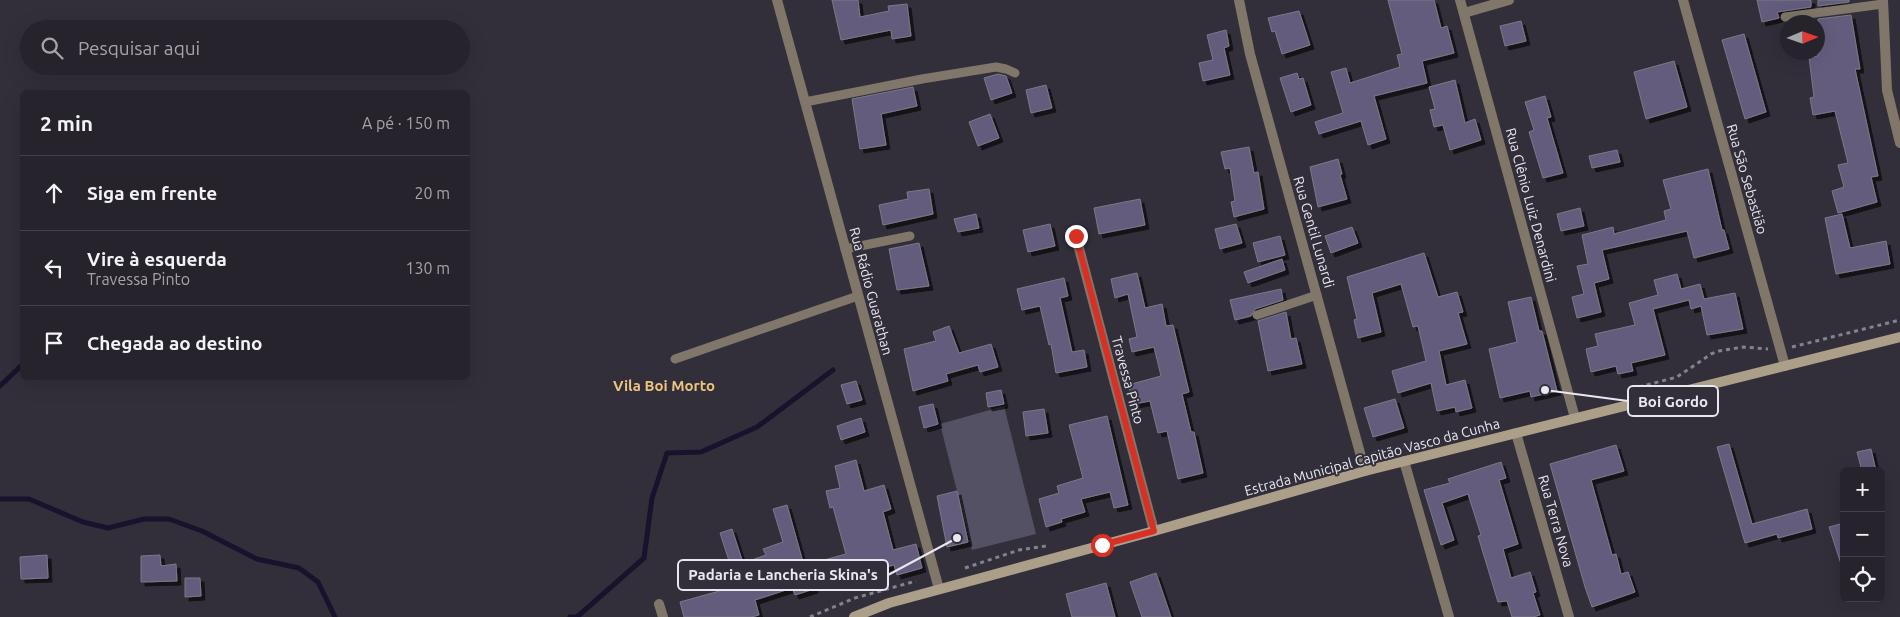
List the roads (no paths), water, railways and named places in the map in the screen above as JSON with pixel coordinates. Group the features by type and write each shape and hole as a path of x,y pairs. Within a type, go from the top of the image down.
{"street":[{"name":"Rua Rádio Guarathan","path":"777,0 939,589"},
{"name":"Rua Gentil Lunardi","path":"1239,0 1250,54 1365,470"},
{"name":"Rua Clênio Luiz Denardini","path":"1460,0 1575,418"},
{"path":"1464,13 1509,0"},
{"name":"Rua São Sebastião","path":"1683,0 1785,366"},
{"path":"1883,2 1888,90 1900,143"},
{"name":"Travessa Pinto","path":"1076,236 1154,531"},
{"name":"Estrada Municipal Capitão Vasco da Cunha","path":"854,617 889,603 1154,531 1365,470 1900,338"},
{"name":"Rua Terra Nova","path":"1516,433 1569,617"},
{"path":"1404,461 1449,617"},
{"path":"659,604 664,617"}],"lane":[{"path":"1799,15 1883,2"},
{"path":"805,102 922,79 996,67 1015,73"},
{"path":"845,248 910,236"},
{"path":"1257,315 1317,295"},
{"path":"676,358 858,296"}],"waterway":[{"path":"0,386 20,367"},
{"path":"570,617 577,617 644,558 652,498 667,453 701,452 757,427 833,370"},
{"path":"0,499 29,499 83,522 108,528 144,519 169,519 202,531 257,559 299,568 318,582 335,617"}],"place":[{"name":"Boi Gordo","path":"1545,390"},
{"name":"Padaria e Lancheria Skina's","path":"957,538"}],"district":[{"name":"Vila Boi Morto","path":"664,385"}]}
